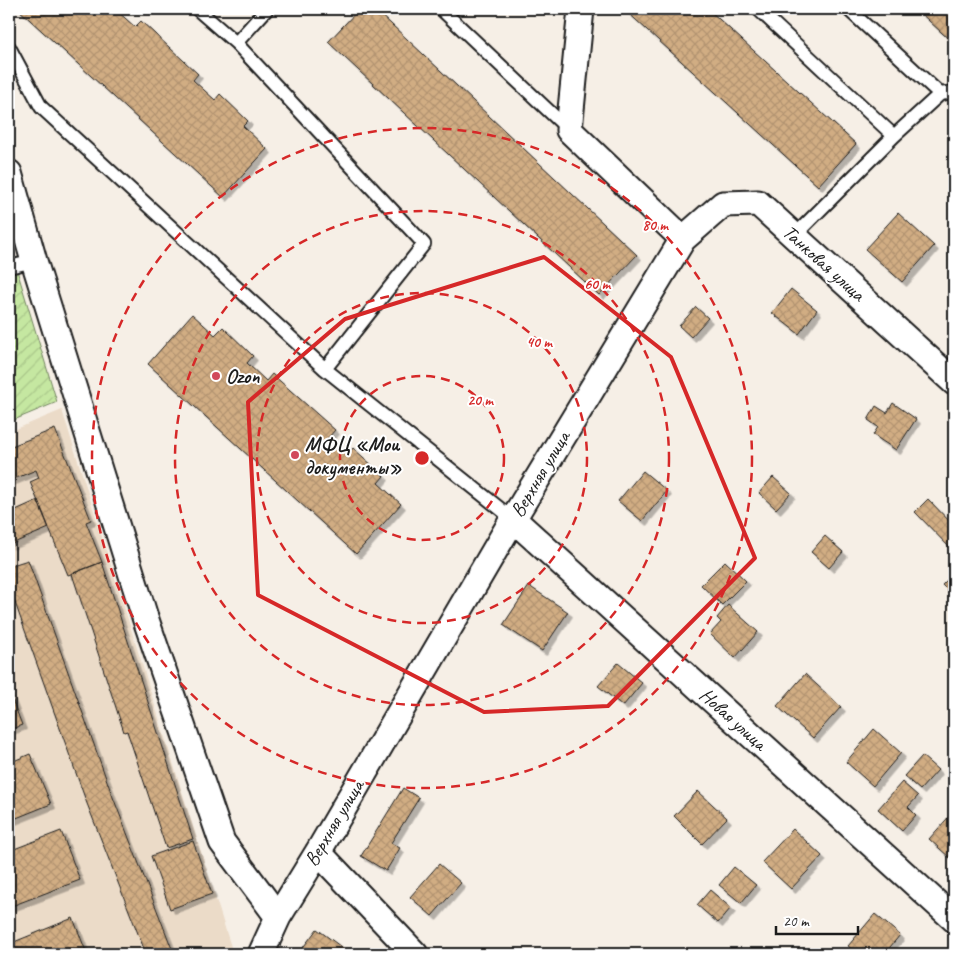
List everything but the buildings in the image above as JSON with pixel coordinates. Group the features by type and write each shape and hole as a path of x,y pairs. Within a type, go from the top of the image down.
{"street":[{"path":"581,9 569,130 683,239"},
{"path":"9,173 34,261 145,618 222,842 278,917"},
{"name":"Танковая улица","path":"683,239 723,204 758,203 954,382"},
{"name":"Верхняя улица","path":"261,954 278,917 513,519 683,239"},
{"name":"Новая улица","path":"513,519 954,919"},
{"path":"318,852 415,954"}],"lane":[{"path":"198,9 236,43 424,244 325,369"},
{"path":"236,43 267,9"},
{"path":"441,9 569,130"},
{"path":"758,9 894,136"},
{"path":"848,9 940,94"},
{"path":"9,47 41,107 325,369 513,519"},
{"path":"794,236 894,136 940,94 954,92"},
{"path":"9,267 34,261"}],"highlighted area":[{"path":"544,257 671,357 755,558 608,706 484,712 258,595 248,402 345,319"}],"shaded area":[{"path":"62,410 231,947 228,954 9,954 9,432"}],"green space":[{"path":"9,244 57,402 9,422"}],"place":[{"name":"Ozon","path":"216,376"},
{"name":"МФЦ «Мои документы»","path":"295,455"}]}
